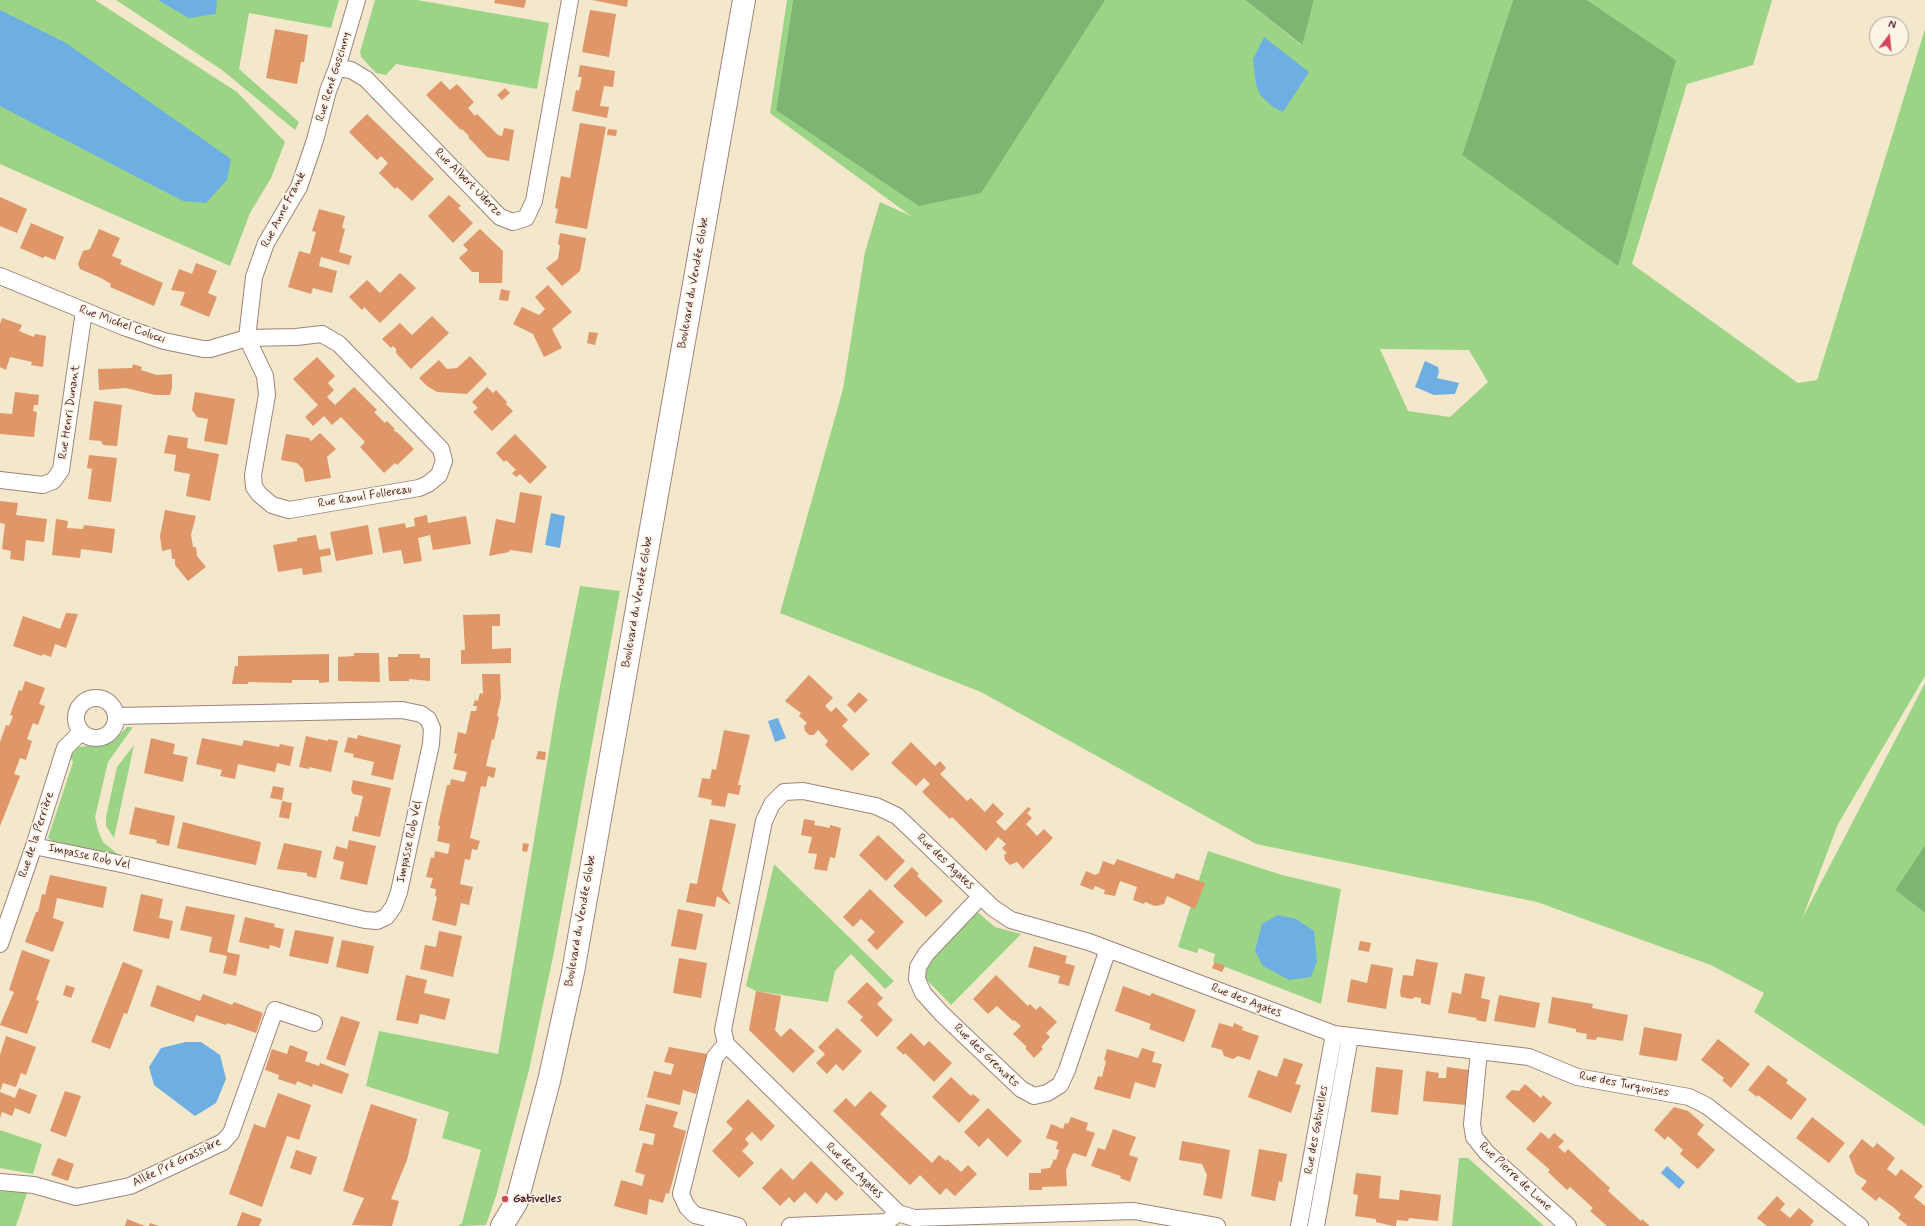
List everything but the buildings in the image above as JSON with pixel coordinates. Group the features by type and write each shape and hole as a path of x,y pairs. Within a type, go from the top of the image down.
{"main road":[{"name":"Boulevard du Vendée Globe","path":"517,1226 517,1201 549,1081 573,972 744,0"},
{"name":"Boulevard du Vendée Globe","path":"502,1226 517,1201"}],"street":[{"name":"Rue René Goscinny","path":"311,154 328,91 337,68 357,0"},
{"name":"Rue Albert Uderzo","path":"337,68 351,70 366,79 500,217 513,222 526,218 534,201 570,0"},
{"name":"Rue Anne Frank","path":"247,338 254,277 266,243 299,187 311,154"},
{"name":"Rue Michel Colucci","path":"0,276 84,311 164,341 210,349 247,338"},
{"name":"Rue Henri Dunant","path":"0,480 43,484 53,481 61,470 84,311"},
{"name":"Rue Raoul Follereau","path":"322,334 339,344 441,449 444,461 439,475 428,484 420,488 289,510 272,505 259,494 254,487 253,474 267,395 265,376 247,338 322,334"},
{"path":"99,697 111,704 117,716 114,728 104,736 92,738 81,732 76,719 77,712 85,701 99,697"},
{"name":"Impasse Rob Vel","path":"34,846 126,865 364,920 377,921 386,917 394,906 399,892 431,744 432,728 428,719 421,714 402,710 117,716"},
{"name":"Rue de la Perrière","path":"0,944 34,846 65,748 81,732"},
{"name":"Rue des Agates","path":"898,1213 726,1044 723,1030 764,821 772,804 784,792 803,791 876,806 897,816 993,908 1011,920 1108,949 1334,1034 1350,1037"},
{"name":"Rue des Grenats","path":"981,896 926,954 918,967 917,979 922,993 942,1014 1021,1089 1034,1096 1047,1093 1060,1085 1067,1070 1108,949"},
{"name":"Allée Pré Grassière","path":"0,1182 34,1185 76,1198 130,1186 223,1142 231,1133 275,1010 314,1023"},
{"name":"Rue des Gativelles","path":"1299,1226 1334,1034"},
{"name":"Rue des Gativelles","path":"1316,1226 1350,1037"},
{"name":"Rue des Turquoises","path":"1350,1037 1529,1057 1577,1077 1689,1097 1707,1106 1860,1226"},
{"path":"726,1044 715,1057 681,1194 688,1207 695,1215 738,1226"},
{"name":"Rue Pierre de Lune","path":"1479,1051 1472,1124 1474,1137 1487,1153 1568,1226"},
{"path":"790,1226 887,1222 898,1213 914,1218 1134,1211 1217,1226"}],"green space":[{"path":"0,0 95,0 237,92 285,142 271,178 250,213 230,266 0,164"},
{"path":"116,0 339,0 331,28 249,13 239,69 299,122 295,130 222,70"},
{"path":"375,0 417,0 549,23 537,89 396,64 386,75 376,73 361,57 360,52"},
{"path":"787,0 793,0 776,110 1105,0 1245,0 1301,45 1314,0 1513,0 1462,155 1676,60 1587,0 1772,0 1753,65 1687,84 1632,264 1798,383 1817,380 1925,29 1925,676 1838,824 1802,919 1925,683 1925,845 1895,890 1925,913 1925,1126 1754,1012 1764,993 1711,965 1537,902 1256,844 981,692 780,613 843,389 865,252 880,202 911,216 770,113","holes":["1380,349 1469,350 1488,382 1450,417 1408,411"]},
{"path":"793,0 1105,0 981,193 919,206 776,110"},
{"path":"1245,0 1314,0 1302,45"},
{"path":"1513,0 1587,0 1676,60 1618,266 1462,155"},
{"path":"580,586 620,591 554,952 529,1070 496,1196 486,1225 458,1226 462,1223 481,1150 442,1138 449,1112 366,1086 379,1031 498,1054 559,691"},
{"path":"127,727 133,727 108,762 95,817 103,842 120,856 57,844 48,838 73,762 70,757 78,747 108,744 115,740"},
{"path":"134,745 114,838 106,826 106,817 117,767"},
{"path":"1925,845 1925,913 1895,890"},
{"path":"1208,851 1282,875 1341,889 1321,1004 1213,962 1215,954 1199,948 1197,953 1178,947"},
{"path":"774,864 894,981 885,989 851,954 835,971 828,1002 756,991 746,986"},
{"path":"975,910 995,927 1021,934 951,1005 925,978 924,969 928,960"},
{"path":"0,1130 42,1144 33,1174 0,1168"},
{"path":"1459,1158 1468,1158 1544,1226 1452,1226"},
{"path":"0,1191 27,1193 16,1226 0,1226"}],"water":[{"path":"158,0 217,0 216,14 189,18"},
{"path":"0,10 66,43 231,159 227,180 206,203 183,201 0,106"},
{"path":"1264,37 1309,72 1283,112 1273,107 1260,95 1256,84 1253,59"},
{"path":"1425,361 1438,367 1439,372 1437,378 1459,383 1455,394 1434,395 1415,387"},
{"path":"551,513 565,516 560,548 545,545"},
{"path":"778,718 786,738 775,742 768,721"},
{"path":"1278,915 1296,919 1314,931 1317,961 1311,977 1289,980 1263,966 1255,951 1262,924"},
{"path":"186,1042 201,1042 220,1055 226,1079 216,1103 195,1116 154,1085 149,1067 161,1048"},
{"path":"1667,1166 1685,1182 1679,1189 1661,1173"}],"place":[{"name":"Gativelles","path":"505,1199"}]}
